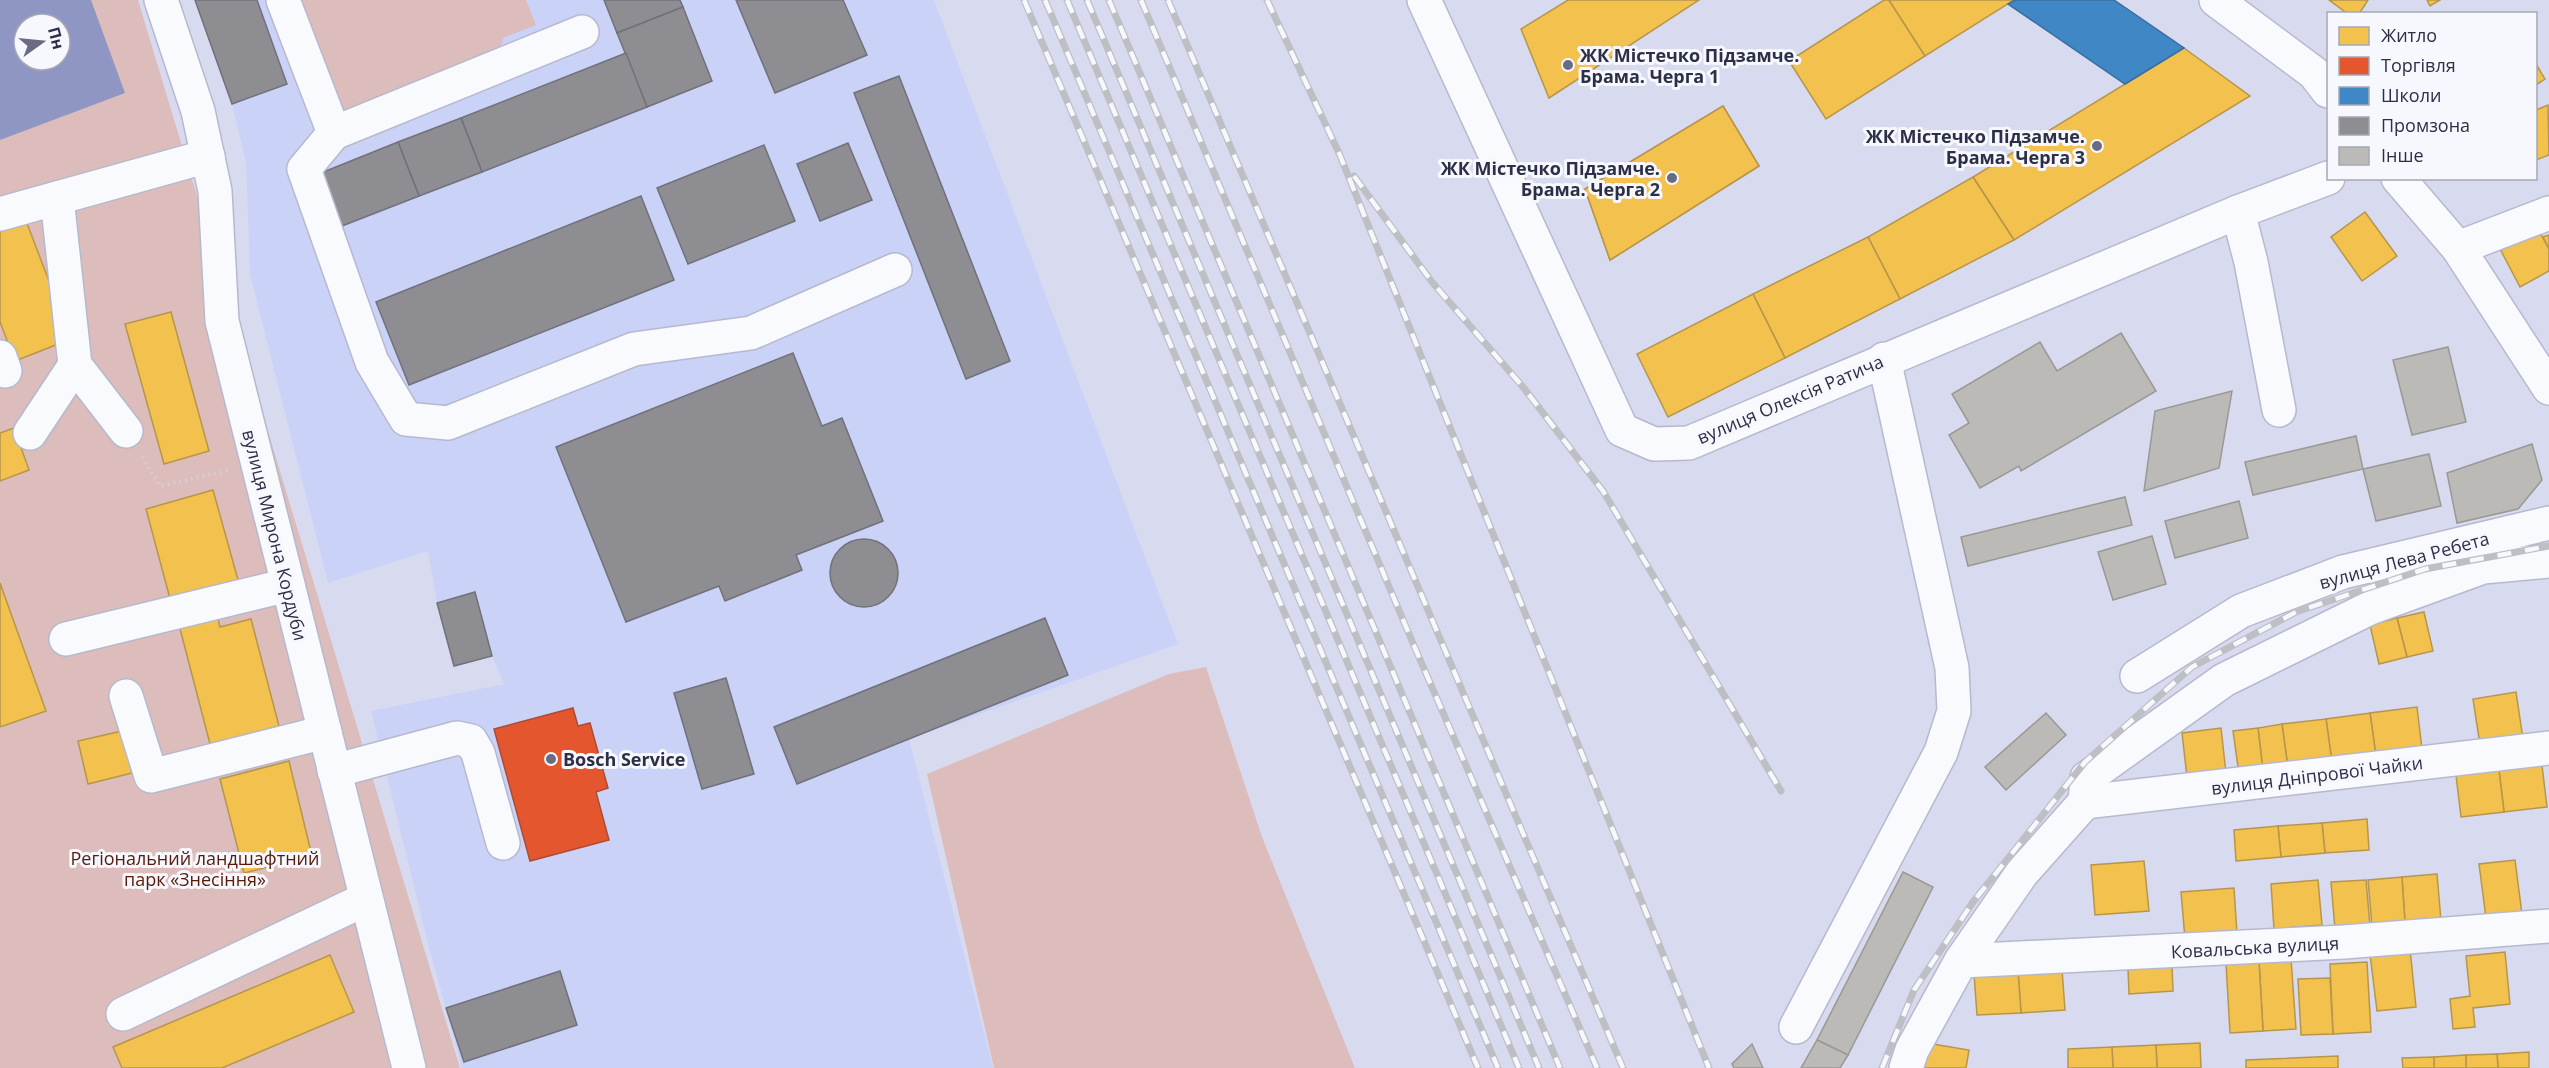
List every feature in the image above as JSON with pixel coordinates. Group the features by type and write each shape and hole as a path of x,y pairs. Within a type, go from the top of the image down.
{"street":[{"name":"вулиця Мирона Кордуби","path":"161,0 198,111 215,191 222,321 409,1068"},
{"path":"283,0 334,134"},
{"name":"вулиця Олексія Ратича","path":"1424,0 1622,430 1654,444 1689,443 2325,175"},
{"path":"2216,0 2324,86"},
{"path":"582,32 334,134 304,169 372,362 406,419 448,423 634,349 751,333 895,270"},
{"path":"0,214 208,156"},
{"path":"2382,180 2393,184 2419,205"},
{"path":"2400,180 2458,248 2549,388"},
{"path":"57,198 75,365 126,431"},
{"path":"2238,212 2252,262 2279,410"},
{"path":"2458,248 2549,213"},
{"path":"1796,1027 1941,752 1954,711 1952,668 1884,359"},
{"path":"30,434 75,365"},
{"name":"вулиця Лева Ребета","path":"2137,676 2241,611 2343,572 2549,523"},
{"path":"1906,1068 1912,1050 1960,961 2022,873 2085,802 2086,778 2224,680 2370,608 2483,567 2549,561"},
{"path":"66,639 288,585"},
{"path":"126,696 151,776 325,732"},
{"path":"334,771 458,738 471,741 478,753 503,843"},
{"name":"вулиця Дніпрової Чайки","path":"2085,802 2549,748"},
{"path":"123,1014 366,898"},
{"name":"Ковальська вулиця","path":"1960,961 2344,942 2549,926"}],"path":[{"path":"126,431 160,486 257,463"}],"shaded area":[{"path":"0,0 91,0 125,93 0,140"},
{"path":"194,0 934,0 1178,644 909,739 993,1068 462,1068 427,940 371,711 504,684 492,656 454,666 437,603 428,551 328,583 250,274 246,162 232,104"}],"green space":[{"name":"Регіональний ландшафтний парк «Знесіння»","path":"0,0 138,0 460,1068 0,1068"},
{"path":"299,0 526,0 536,25 503,38 500,51 345,114"},
{"path":"1206,667 1262,837 1355,1068 994,1068 927,774 1169,674"}],"building: Житло":[{"name":"ЖК Містечко Підзамче. Брама. Черга 1","path":"1568,0 1699,0 1549,98 1521,29"},
{"path":"1884,0 1889,0 1925,56 1826,119 1789,61"},
{"path":"1889,0 2014,0 1925,56"},
{"path":"2329,0 2368,0 2360,12 2345,12"},
{"path":"2427,0 2440,0 2430,6"},
{"name":"ЖК Містечко Підзамче. Брама. Черга 3","path":"2184,48 2250,96 2014,240 1973,177"},
{"path":"2537,66 2545,79 2537,84"},
{"path":"2548,105 2549,155 2537,160 2537,110"},
{"name":"ЖК Містечко Підзамче. Брама. Черга 2","path":"1723,106 1759,166 1610,260 1585,189"},
{"name":"ЖК Містечко Підзамче. Брама. Черга 2","path":"1723,106 1759,166 1610,260 1585,189"},
{"name":"ЖК Містечко Підзамче. Брама. Черга 3","path":"1973,177 2014,240 1900,299 1868,237"},
{"path":"2365,212 2397,256 2362,281 2331,237"},
{"path":"25,218 71,339 15,361 0,322 0,227"},
{"path":"2537,227 2549,249 2549,271 2520,287 2499,247"},
{"path":"2549,235 2549,249 2543,237"},
{"path":"1868,237 1900,299 1785,358 1753,294"},
{"path":"1753,294 1785,358 1668,417 1637,354"},
{"path":"171,312 209,451 164,464 125,324"},
{"path":"14,428 29,470 0,481 0,433"},
{"path":"213,490 240,587 172,606 146,509"},
{"path":"0,583 46,711 0,727"},
{"path":"216,611 220,627 251,619 279,726 210,744 178,621"},
{"path":"2424,612 2433,651 2407,657 2397,618"},
{"path":"2397,618 2407,657 2379,664 2370,625"},
{"path":"2516,692 2523,739 2480,745 2473,699"},
{"path":"2417,707 2422,749 2376,756 2370,713"},
{"path":"2370,713 2376,756 2332,762 2326,719"},
{"path":"2326,719 2332,762 2288,768 2282,724"},
{"path":"2282,724 2288,768 2263,771 2258,728"},
{"path":"2221,728 2226,773 2187,777 2182,733"},
{"path":"2258,728 2263,771 2239,774 2233,731"},
{"path":"122,731 132,773 88,784 78,741"},
{"path":"2541,757 2547,807 2504,812 2498,762"},
{"path":"289,761 312,856 244,873 220,779"},
{"path":"2498,762 2504,812 2461,817 2455,767"},
{"path":"2367,819 2369,850 2325,853 2322,823"},
{"path":"2322,823 2325,853 2281,857 2278,826"},
{"path":"2278,826 2281,857 2236,861 2234,830"},
{"path":"2515,860 2522,914 2486,918 2479,864"},
{"path":"2144,861 2149,911 2095,915 2091,865"},
{"path":"2437,874 2441,921 2405,923 2402,877"},
{"path":"2402,877 2405,923 2372,926 2368,880"},
{"path":"2318,880 2322,925 2274,929 2271,884"},
{"path":"2366,880 2370,926 2335,929 2331,882"},
{"path":"2234,888 2237,934 2185,939 2181,892"},
{"path":"2410,949 2416,1007 2377,1011 2370,954"},
{"path":"2505,952 2510,1004 2473,1008 2475,1027 2453,1029 2450,999 2470,996 2466,956"},
{"path":"330,955 354,1012 222,1068 122,1068 113,1047"},
{"path":"2291,959 2296,1029 2263,1031 2259,961"},
{"path":"2259,961 2263,1031 2230,1033 2226,963"},
{"path":"2367,962 2371,1032 2333,1034 2330,964"},
{"path":"2172,966 2173,991 2129,994 2128,969"},
{"path":"2062,969 2065,1010 2021,1013 2018,971"},
{"path":"2018,971 2021,1013 1977,1015 1974,974"},
{"path":"2330,978 2333,1034 2301,1035 2298,979"},
{"path":"1927,1043 1969,1050 1966,1068 1923,1068"},
{"path":"2200,1043 2201,1068 2157,1068 2156,1045"},
{"path":"2156,1045 2157,1068 2113,1068 2112,1047"},
{"path":"2112,1047 2113,1068 2068,1068 2068,1049"},
{"path":"2529,1052 2529,1068 2498,1068 2497,1054"},
{"path":"2497,1054 2498,1068 2466,1068 2466,1055"},
{"path":"2466,1055 2466,1068 2434,1068 2434,1057"},
{"path":"2338,1056 2338,1068 2246,1068 2246,1060"},
{"path":"2434,1057 2434,1068 2403,1068 2402,1058"}],"building: Торгівля":[{"name":"Bosch Service","path":"573,708 578,726 590,723 608,788 596,792 609,840 530,861 494,729"}],"building: Школи":[{"path":"2015,0 2114,0 2184,48 2125,84 2008,4"}],"building: Промзона":[{"path":"195,0 257,0 287,84 232,104"},
{"path":"604,0 680,0 683,7 617,33"},
{"path":"736,0 843,0 867,55 775,93"},
{"path":"683,7 712,81 647,107 617,33"},
{"path":"626,53 647,107 482,172 461,118"},
{"path":"899,76 1010,361 966,379 854,93"},
{"path":"461,118 482,172 419,196 398,142"},
{"path":"398,142 419,196 342,226 321,173"},
{"path":"848,143 872,200 820,221 797,164"},
{"path":"764,145 795,221 688,264 657,188"},
{"path":"641,196 674,280 409,385 376,302"},
{"path":"793,353 822,426 842,418 883,521 796,555 802,570 725,601 719,586 626,622 556,447"},
{"path":"864,539 877,542 888,549 895,560 898,573 895,586 888,597 877,604 864,607 851,604 840,597 833,586 830,573 833,560 840,549 851,542"},
{"path":"475,592 492,656 454,666 437,603"},
{"path":"1045,618 1068,675 797,784 774,727"},
{"path":"726,678 754,774 702,789 674,693"},
{"path":"560,971 577,1025 464,1062 446,1008"}],"building: Інше":[{"path":"2121,333 2156,391 2021,471 2019,466 1980,488 1949,435 1969,423 1952,394 2040,342 2057,371"},
{"path":"2448,347 2466,422 2412,435 2393,360"},
{"path":"2232,391 2219,468 2144,491 2155,411"},
{"path":"2356,436 2363,469 2253,495 2245,462"},
{"path":"2532,444 2542,480 2518,509 2457,523 2447,473"},
{"path":"2429,454 2441,506 2376,521 2363,469"},
{"path":"2125,497 2132,525 1968,566 1961,537"},
{"path":"2239,501 2248,538 2175,558 2165,521"},
{"path":"2152,536 2166,584 2113,600 2098,552"},
{"path":"2046,713 2066,735 2006,790 1985,767"},
{"path":"1903,872 1933,887 1848,1055 1817,1040"},
{"path":"1817,1040 1848,1055 1840,1068 1801,1068"},
{"path":"1752,1044 1763,1068 1734,1068 1732,1064"}],"railway":[{"path":"1024,0 1478,1068"},
{"path":"1045,0 1498,1068"},
{"path":"1067,0 1519,1068"},
{"path":"1087,0 1539,1068"},
{"path":"1109,0 1560,1068"},
{"path":"1141,0 1412,641 1597,1068"},
{"path":"1168,0 1623,1068"},
{"path":"1267,0 1339,153 1709,1068"},
{"path":"1354,176 1432,282 1523,387 1603,491 1781,791"},
{"path":"1882,1068 1914,990 1973,902 2085,762 2192,667 2296,612 2425,569 2549,546"}],"place":[{"name":"ЖК Містечко Підзамче. Брама. Черга 1","path":"1568,65"},
{"name":"ЖК Містечко Підзамче. Брама. Черга 3","path":"2097,146"},
{"name":"ЖК Містечко Підзамче. Брама. Черга 2","path":"1672,178"},
{"name":"Bosch Service","path":"551,759"}]}
